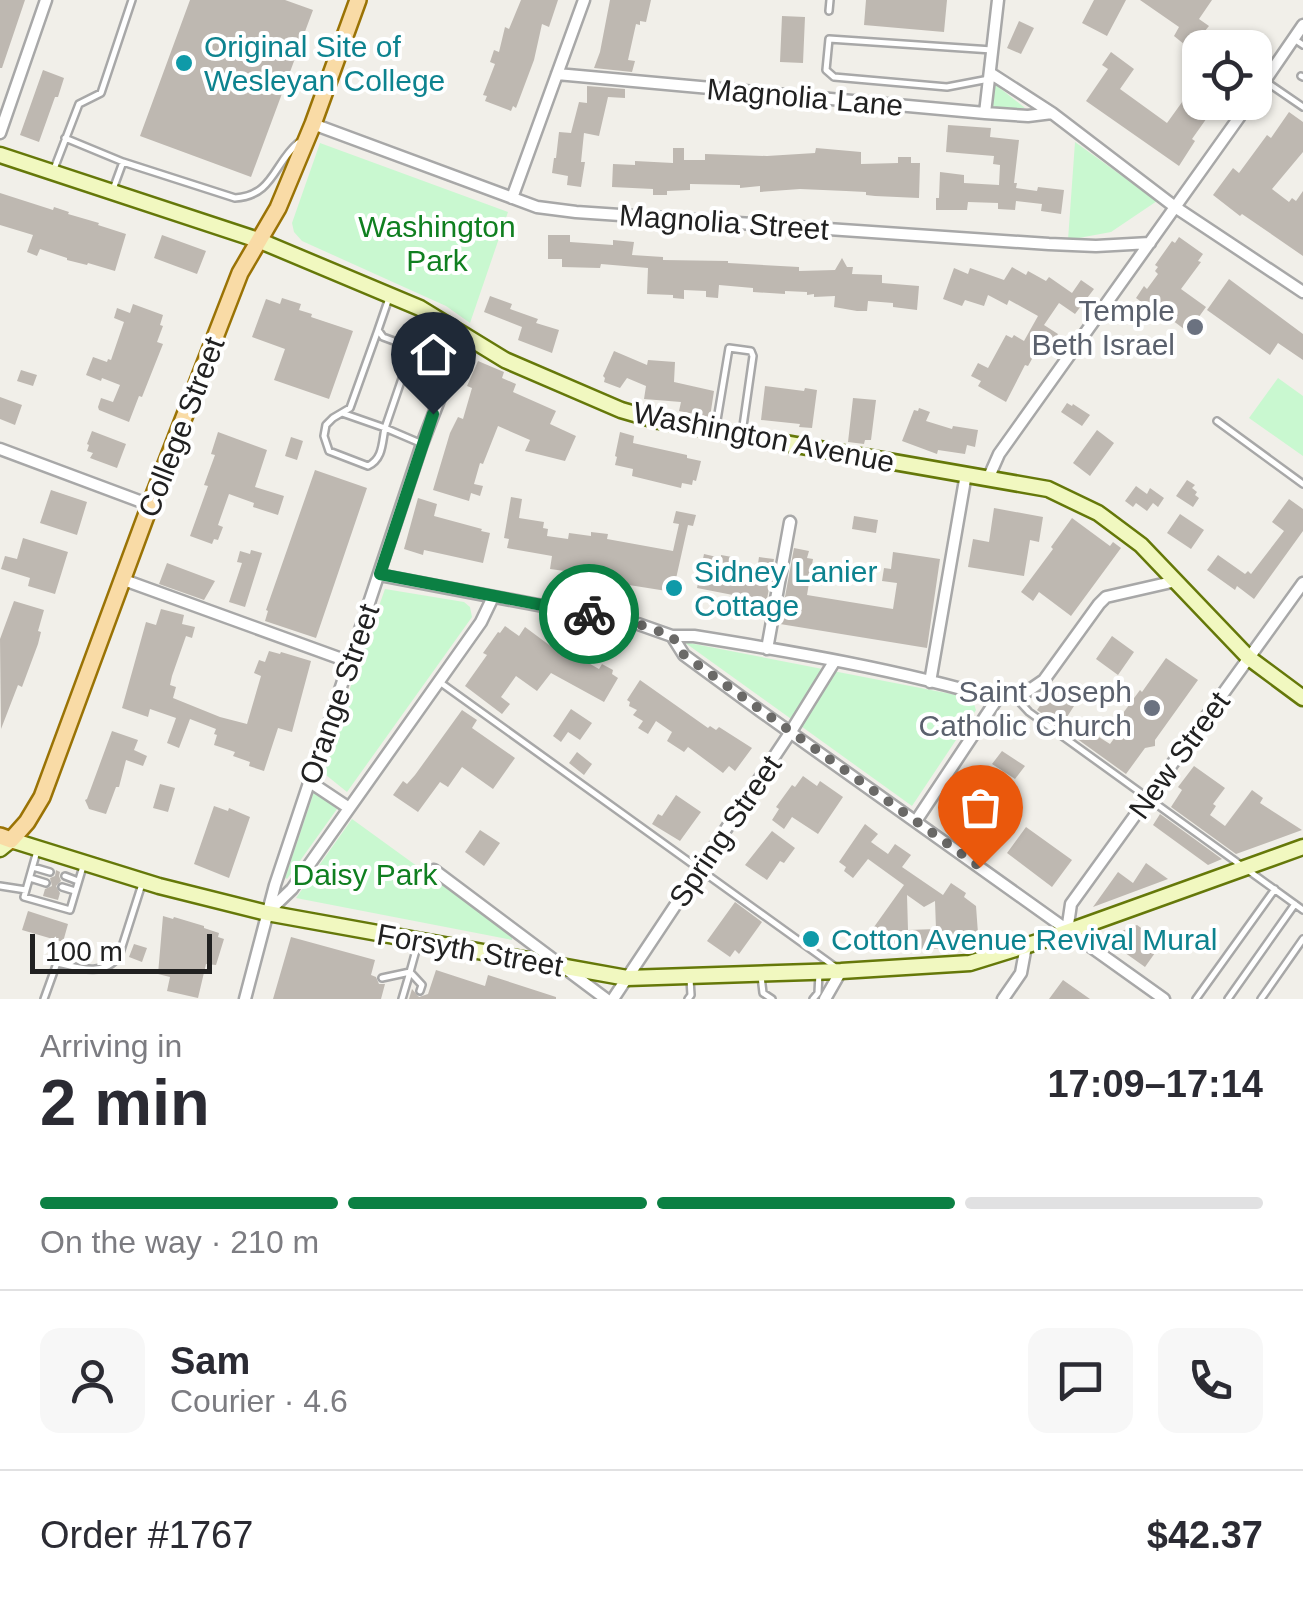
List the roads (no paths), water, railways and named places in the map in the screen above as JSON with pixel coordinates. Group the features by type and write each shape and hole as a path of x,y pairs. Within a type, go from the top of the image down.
{"main road":[{"name":"College Street","path":"4,842 27,822 42,798 240,273 278,208 358,0"}],"street":[{"path":"0,133 46,0"},
{"path":"512,198 584,0"},
{"path":"985,113 998,0"},
{"path":"1272,73 1298,42 1303,25"},
{"name":"Magnolia Lane","path":"557,74 985,113 1028,116 1052,112"},
{"path":"989,76 1052,112 1175,207 1303,292"},
{"path":"988,478 999,454 1237,120"},
{"name":"Magnolia Street","path":"310,129 536,207 1049,244 1150,243"},
{"name":"Washington Avenue","path":"0,154 258,240 420,308 505,360 621,410 659,421 1048,489 1084,505 1141,545 1250,658 1303,698"},
{"name":"Orange Street","path":"245,999 267,913 310,782 422,444 464,336"},
{"path":"0,449 150,505"},
{"path":"930,682 966,474"},
{"path":"768,649 790,522"},
{"path":"380,574 638,624 672,636 694,636 834,662 996,699 1028,691 1044,680 1106,597 1176,580"},
{"path":"124,580 350,662"},
{"name":"New Street","path":"1067,931 1071,904 1303,583"},
{"path":"267,913 292,889 481,622 493,597"},
{"path":"672,636 684,655 1164,999"},
{"name":"Spring Street","path":"610,999 834,662"},
{"path":"916,821 996,699"},
{"path":"310,782 349,808"},
{"name":"Forsyth Street","path":"4,842 38,848 143,882 267,913 626,978 970,963 1303,847"},
{"path":"434,870 610,999"},
{"path":"1003,999 1021,973 1026,946"},
{"path":"825,999 841,971"}],"lane":[{"path":"53,172 79,104 101,92 132,0"},
{"path":"829,12 830,0"},
{"path":"989,76 947,87 834,77 826,70 829,39 992,50"},
{"path":"1272,85 1303,108"},
{"path":"65,138 123,162 235,198 249,197 264,187 310,129"},
{"path":"112,192 123,162"},
{"path":"378,330 383,337 410,347 410,355 380,454 368,466 329,451 324,436 326,425 350,408 390,296"},
{"path":"716,431 729,348 751,351 742,436"},
{"path":"342,413 422,444"},
{"path":"1216,421 1303,484"},
{"path":"439,681 841,971"},
{"path":"1014,696 1029,712 1303,910"},
{"path":"38,848 24,897 70,910 84,863"},
{"path":"33,866 50,872"},
{"path":"65,876 78,880"},
{"path":"30,878 46,883"},
{"path":"44,999 57,963 103,969 112,965 119,956 143,882"},
{"path":"0,886 26,890"},
{"path":"62,888 75,891"},
{"path":"1196,999 1275,889"},
{"path":"1228,999 1295,904"},
{"path":"402,999 418,940"},
{"path":"1261,999 1303,940"},
{"path":"382,978 410,972"},
{"path":"410,972 422,985 420,992"},
{"path":"814,999 819,972"},
{"path":"761,974 763,993 772,999"},
{"path":"688,999 690,976"}],"place":[{"name":"Original Site of Wesleyan College","path":"184,63"},
{"name":"Temple Beth Israel","path":"1195,327"},
{"name":"Sidney Lanier Cottage","path":"674,588"},
{"name":"Saint Joseph Catholic Church","path":"1152,708"},
{"name":"Cotton Avenue Revival Mural","path":"811,939"}],"park label":[{"name":"Washington Park","path":"437,243"},
{"name":"Daisy Park","path":"365,874"}]}
